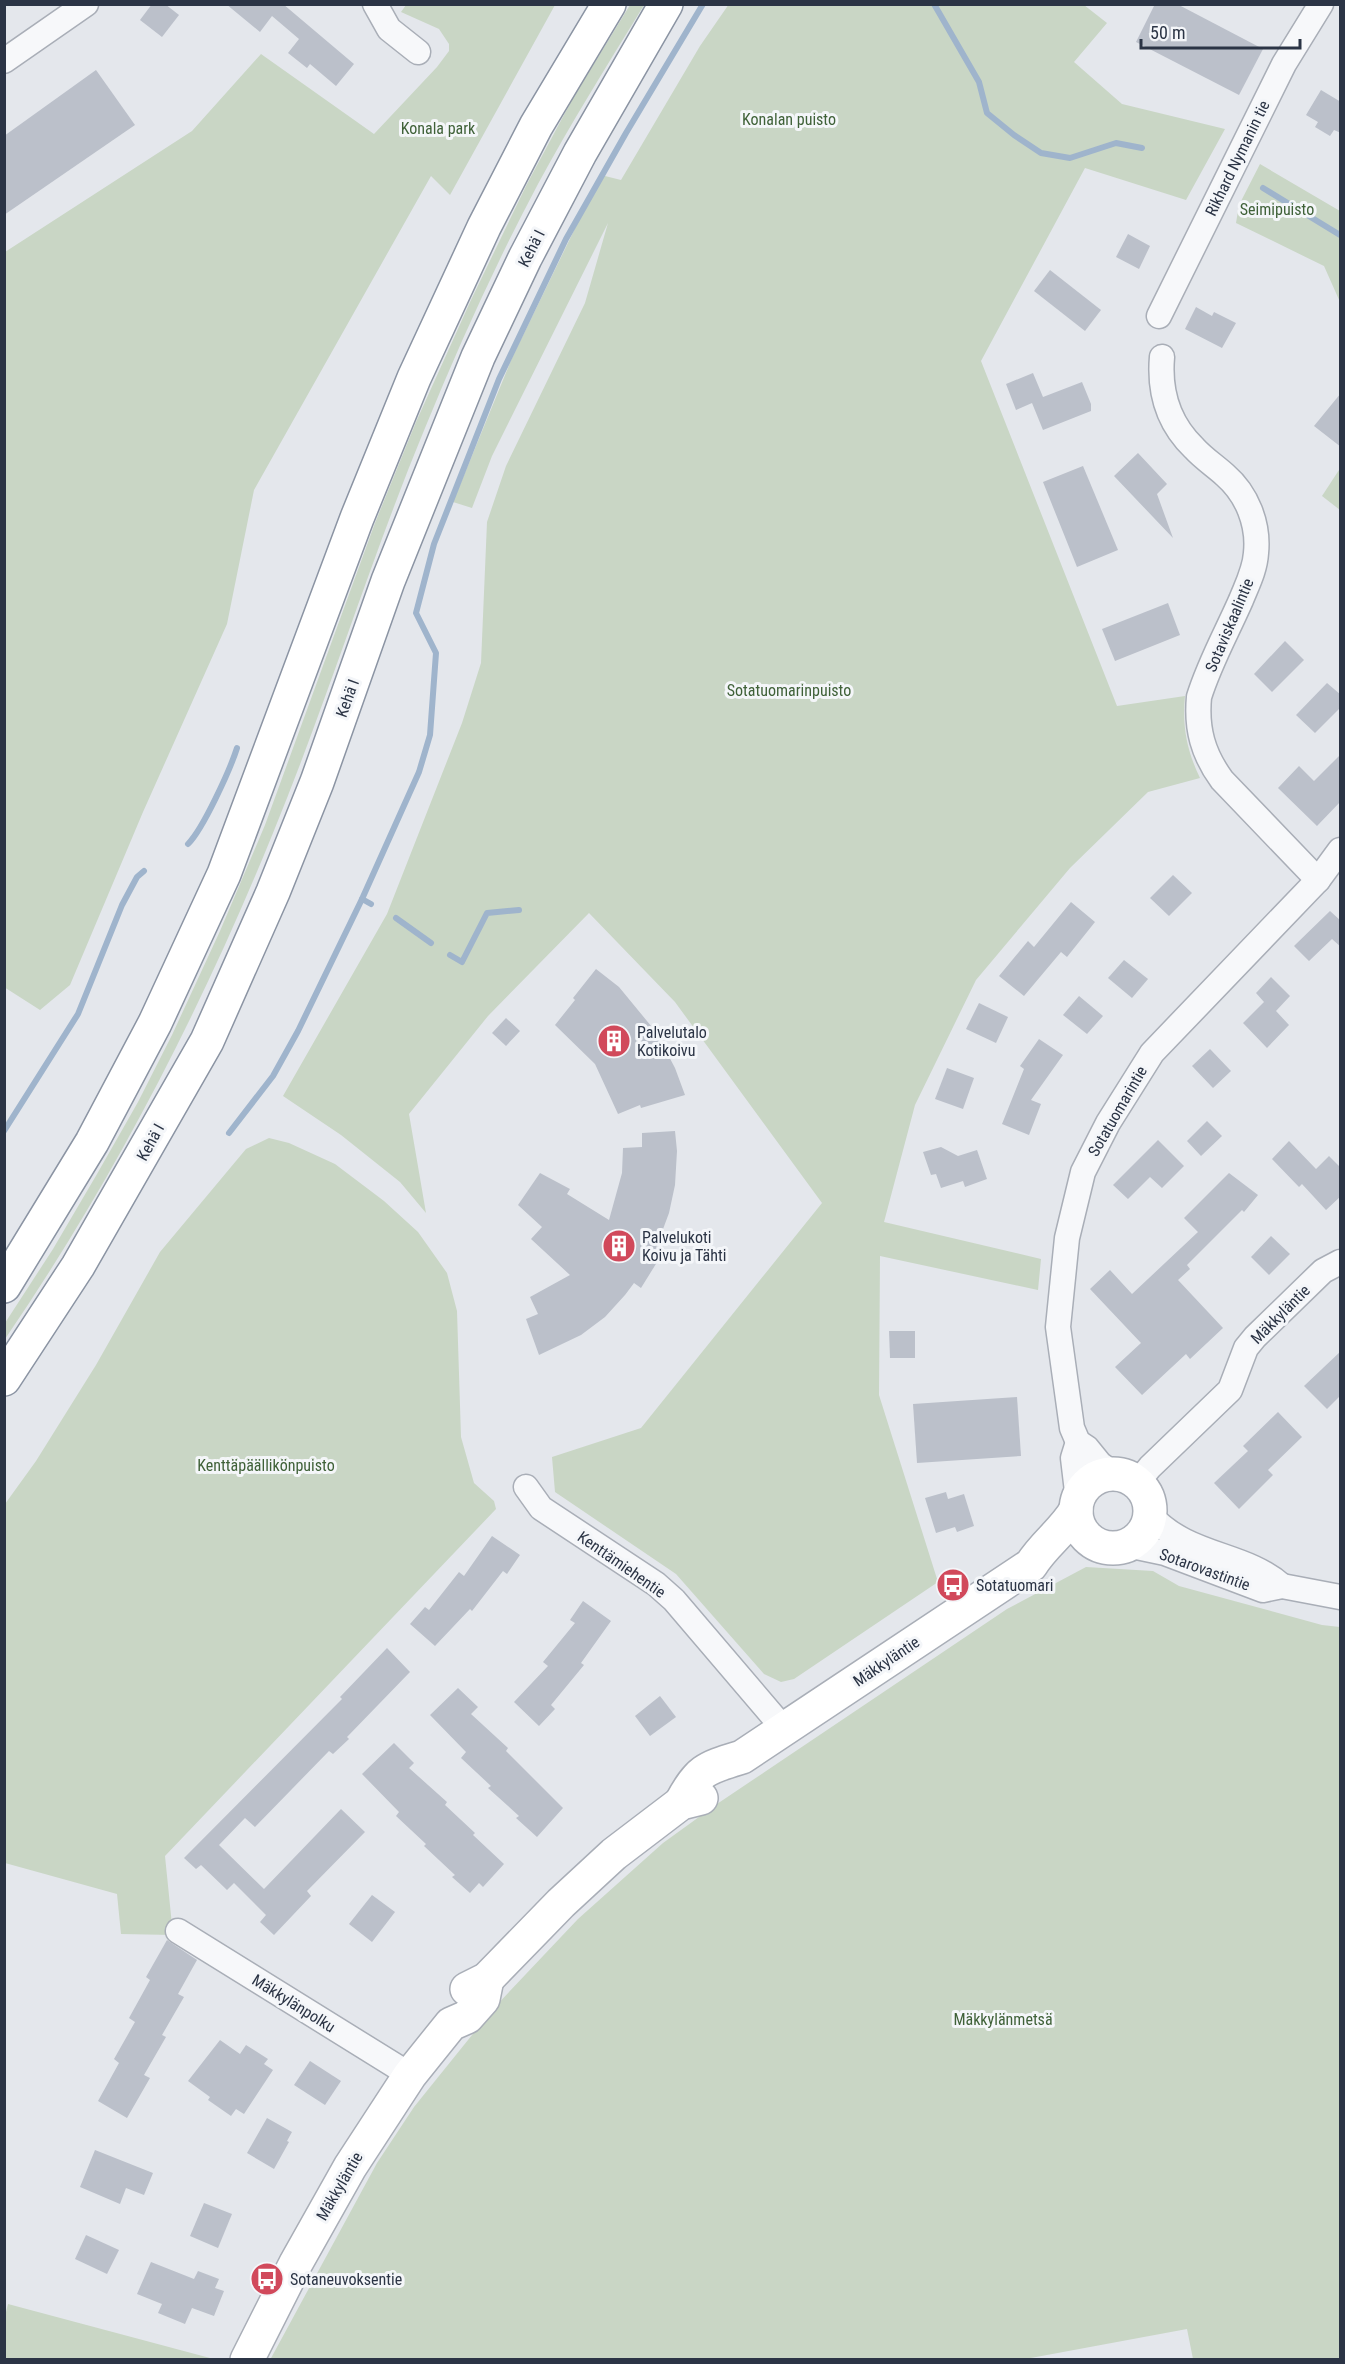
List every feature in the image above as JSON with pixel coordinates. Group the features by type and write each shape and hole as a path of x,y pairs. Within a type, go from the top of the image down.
{"main road":[{"path":"5,1286 92,1142 155,1023 224,874 357,518 414,378 484,227 536,126 609,4"},
{"name":"Kehä I","path":"4,1379 84,1256 207,1041 290,848 388,581 478,357 525,258 580,153 666,4"},
{"path":"1126,1478 1147,1497 1150,1515 1143,1533 1112,1545 1082,1530 1077,1505 1082,1491 1096,1479 1126,1478"},
{"name":"Mäkkyläntie","path":"1031,1565 1040,1551 1067,1526 1077,1505"},
{"name":"Mäkkyläntie","path":"247,2360 296,2263 350,2166 410,2075 451,2024 453,2006 470,1986 487,1979 561,1903 614,1854 681,1803 694,1780 713,1766 742,1757 1031,1565 1047,1562 1066,1554 1112,1545"}],"street":[{"path":"4,61 86,4"},
{"path":"375,4 389,29 418,52"},
{"name":"Rikhard Nymanin tie","path":"1159,315 1284,64 1321,4"},
{"name":"Sotaviskaalintie","path":"1162,357 1162,388 1173,421 1192,447 1226,475 1242,495 1251,514 1256,538 1255,562 1251,576 1203,685 1198,714 1199,735 1213,768 1222,780 1318,880"},
{"name":"Sotatuomarintie","path":"1077,1505 1073,1458 1078,1442 1072,1428 1058,1327 1067,1238 1083,1172 1108,1123 1152,1053 1318,880 1341,850"},
{"name":"Mäkkyläntie","path":"1126,1478 1150,1467 1230,1390 1246,1348 1255,1337 1323,1270 1341,1262"},
{"path":"1078,1442 1126,1478"},
{"name":"Kenttämiehentie","path":"526,1487 541,1508 656,1584 674,1600 784,1729"},
{"name":"Sotarovastintie","path":"1150,1515 1172,1535 1269,1574 1282,1586"},
{"name":"Sotarovastintie","path":"1112,1545 1165,1553 1263,1590 1282,1586 1341,1597"},
{"name":"Mäkkylänpolku","path":"178,1931 410,2075"}],"green space":[{"name":"Sotatuomarinpuisto","path":"729,4 1084,5 1107,23 1074,62 1122,104 1225,129 1186,200 1085,168 981,361 1117,706 1185,696 1186,738 1200,778 1148,792 1070,868 976,980 915,1105 884,1222 1041,1259 1038,1290 880,1256 879,1395 938,1582 794,1679 781,1682 764,1674 676,1574 555,1492 552,1457 641,1428 822,1203 675,1002 589,913 488,1016 409,1114 426,1213 400,1182 341,1135 283,1096 387,914 462,723 481,663 487,522 506,466 585,303 608,223 492,456 472,508 453,502 512,358 601,175 621,180 700,46"},
{"name":"Konala park","path":"406,5 555,5 450,195 431,176 254,490 227,624 143,812 70,985 40,1010 4,987 5,252 192,131 261,54 374,134 437,67 449,51 449,44 439,29 401,12"},
{"path":"630,5 644,5 538,184 451,366 405,478 293,783 216,965 118,1156 45,1279 5,1339 5,1323 53,1249 97,1174 138,1102 172,1035 265,825 375,523 416,422 527,184 573,98"},
{"name":"Seimipuisto","path":"1260,164 1340,211 1340,302 1324,266 1236,223 1239,205"},
{"path":"1340,470 1340,510 1322,496"},
{"name":"Kenttäpäällikönpuisto","path":"269,1138 289,1143 335,1164 384,1201 418,1232 447,1273 457,1311 461,1437 474,1483 494,1501 496,1509 165,1856 173,1935 121,1934 117,1894 5,1863 5,1504 36,1461 96,1365 160,1252 246,1149"},
{"name":"Mäkkylänmetsä","path":"1086,1567 1153,1571 1179,1586 1322,1625 1340,1627 1340,2359 1193,2359 1187,2329 1020,2360 270,2360 377,2163 414,2107 493,2009 578,1919 663,1843 717,1804 1007,1609"},
{"path":"8,2304 210,2358 5,2359 5,2316"}],"building":[{"path":"152,4 165,4 179,15 162,37 140,20"},
{"path":"226,4 283,4 354,64 336,86 310,64 307,68 288,53 299,39 272,16 260,32"},
{"path":"1155,4 1177,4 1263,49 1239,95 1136,42"},
{"path":"96,70 135,125 4,215 4,136"},
{"path":"1321,90 1341,102 1341,133 1334,130 1330,136 1315,127 1318,122 1306,115"},
{"path":"1128,234 1150,246 1139,269 1116,257"},
{"path":"1050,270 1101,310 1085,331 1034,291"},
{"path":"1196,307 1212,316 1214,312 1236,323 1222,348 1185,329"},
{"path":"1033,373 1043,397 1082,382 1091,404 1091,411 1043,430 1032,403 1016,410 1006,384"},
{"path":"1341,393 1341,447 1314,426"},
{"path":"1138,453 1167,484 1157,494 1173,538 1114,476"},
{"path":"1083,466 1118,550 1077,567 1043,482"},
{"path":"1168,603 1180,635 1115,661 1102,629"},
{"path":"1285,641 1304,660 1272,692 1254,674"},
{"path":"1327,683 1341,695 1341,707 1315,733 1296,715"},
{"path":"1341,754 1341,801 1317,826 1278,788 1299,766 1314,781"},
{"path":"1173,875 1192,893 1169,916 1150,898"},
{"path":"1071,902 1095,922 1067,957 1061,952 1024,996 999,976 1028,941 1034,947"},
{"path":"1330,911 1341,921 1341,947 1332,939 1309,961 1294,946"},
{"path":"1124,960 1148,979 1132,998 1108,978"},
{"name":"Palvelutalo Kotikoivu","path":"596,969 619,987 656,1032 675,1068 685,1095 641,1108 640,1105 618,1114 595,1064 555,1025"},
{"path":"1271,977 1290,996 1276,1011 1289,1025 1267,1048 1243,1023 1264,1002 1256,993"},
{"path":"1079,996 1103,1016 1087,1034 1063,1015"},
{"path":"979,1003 1008,1017 996,1043 966,1029"},
{"path":"506,1018 520,1031 506,1046 492,1033"},
{"path":"1039,1039 1063,1055 1031,1100 1041,1104 1029,1135 1002,1124 1024,1069 1020,1066"},
{"path":"1210,1049 1231,1071 1213,1088 1192,1066"},
{"path":"947,1068 974,1078 963,1109 935,1099"},
{"path":"1207,1121 1222,1136 1201,1156 1187,1141"},
{"name":"Palvelukoti Koivu ja Tähti","path":"675,1131 677,1151 675,1185 669,1213 653,1256 659,1259 641,1288 634,1283 605,1317 581,1335 539,1355 526,1319 538,1314 530,1297 570,1275 531,1239 542,1227 518,1205 540,1173 570,1189 567,1194 609,1220 622,1173 623,1148 642,1147 642,1133"},
{"path":"1158,1140 1184,1166 1162,1188 1150,1177 1128,1199 1113,1185"},
{"path":"1289,1141 1316,1169 1329,1156 1341,1168 1341,1196 1326,1210 1302,1184 1299,1187 1272,1159"},
{"path":"941,1147 958,1156 977,1150 987,1179 965,1187 963,1181 941,1188 936,1174 931,1175 923,1152"},
{"path":"1229,1173 1258,1195 1244,1212 1242,1210 1187,1265 1190,1269 1178,1280 1223,1328 1190,1359 1186,1354 1142,1395 1115,1367 1141,1343 1090,1289 1110,1270 1132,1294 1198,1232 1184,1218"},
{"path":"1271,1236 1290,1254 1269,1275 1251,1257"},
{"path":"889,1331 915,1331 915,1358 890,1358"},
{"path":"1341,1351 1341,1395 1327,1409 1304,1386"},
{"path":"1017,1397 1021,1456 917,1463 913,1404"},
{"path":"1278,1412 1302,1437 1268,1470 1273,1475 1239,1509 1214,1483 1248,1451 1243,1446"},
{"path":"946,1492 948,1499 964,1494 974,1526 957,1532 955,1527 936,1533 925,1498"},
{"path":"492,1536 520,1555 507,1574 503,1571 472,1611 470,1609 435,1646 410,1624 425,1607 429,1610 459,1572 464,1576"},
{"path":"583,1601 611,1621 581,1663 584,1665 551,1705 555,1709 539,1726 514,1702 548,1666 543,1662 575,1623 570,1620"},
{"path":"387,1648 410,1672 347,1737 349,1739 333,1754 329,1751 255,1827 245,1818 219,1845 264,1889 341,1809 365,1832 307,1891 311,1896 274,1935 260,1922 266,1915 234,1883 227,1890 201,1865 196,1869 184,1858 342,1699 340,1697"},
{"path":"458,1688 478,1707 471,1714 508,1748 506,1751 563,1808 537,1837 516,1818 519,1816 488,1788 491,1786 461,1758 466,1752 430,1715"},
{"path":"660,1696 676,1717 650,1736 635,1716"},
{"path":"394,1743 414,1763 409,1768 447,1802 445,1805 504,1864 483,1887 479,1883 470,1893 452,1877 455,1875 396,1816 399,1812 362,1774"},
{"path":"372,1895 395,1912 372,1942 349,1924"},
{"path":"167,1940 197,1960 178,1994 184,1997 162,2035 166,2037 144,2075 150,2078 127,2118 98,2101 119,2063 114,2059 135,2022 129,2018 150,1980 146,1977"},
{"path":"220,2040 240,2054 246,2045 268,2059 264,2064 273,2070 244,2114 236,2109 231,2116 208,2100 210,2097 188,2081"},
{"path":"310,2061 341,2081 325,2105 294,2085"},
{"path":"267,2118 292,2132 274,2169 247,2153"},
{"path":"95,2150 153,2173 144,2195 126,2188 120,2204 80,2187"},
{"path":"204,2203 232,2214 218,2248 190,2236"},
{"path":"86,2235 119,2250 107,2274 75,2259"},
{"path":"151,2262 194,2279 198,2271 219,2279 215,2288 224,2291 214,2316 192,2308 185,2324 158,2313 162,2304 137,2294"}],"waterway":[{"path":"229,1133 273,1076 298,1031 362,899 419,772 430,735 436,653 416,613 434,544 499,379 566,239 703,4"},
{"path":"934,4 979,82 987,113 1014,135 1041,153 1070,158 1116,143 1142,148"},
{"path":"1263,188 1340,235"},
{"path":"188,844 208,813 237,748"},
{"path":"4,1131 78,1014 122,905 137,877 144,871"},
{"path":"362,899 371,904"},
{"path":"450,955 462,962 487,913 519,910"},
{"path":"396,918 431,943"}],"place":[{"name":"Palvelutalo Kotikoivu","path":"614,1041"},
{"name":"Palvelukoti Koivu ja Tähti","path":"619,1246"},
{"name":"Sotatuomari","path":"953,1585"},
{"name":"Sotaneuvoksentie","path":"267,2279"}],"park label":[{"name":"Konalan puisto","path":"789,119"}]}
